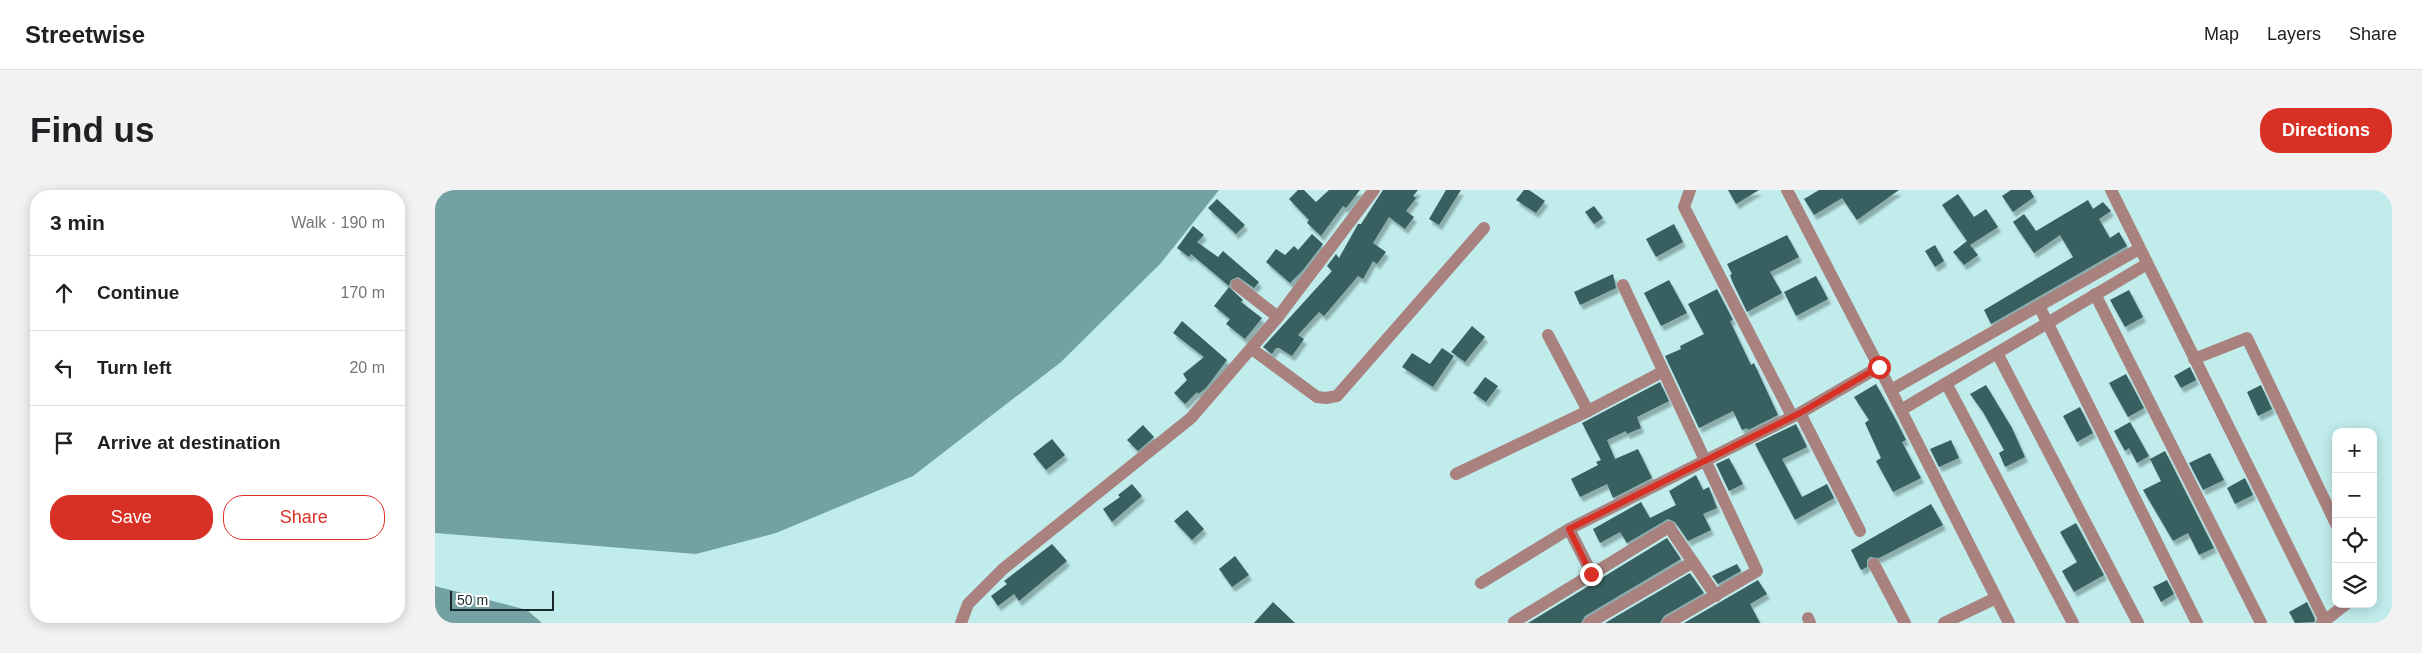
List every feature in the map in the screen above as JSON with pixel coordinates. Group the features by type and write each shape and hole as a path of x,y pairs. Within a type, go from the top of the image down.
{"street":[{"path":"961,623 969,604 1003,569 1191,418 1278,317 1374,190"},
{"path":"1690,190 1684,207 1860,531"},
{"path":"1787,190 2009,623"},
{"path":"2111,190 2323,622 2341,608"},
{"path":"1252,349 1317,397 1337,396 1484,228"},
{"path":"1891,390 2139,248"},
{"path":"1901,410 2147,264"},
{"path":"1237,285 1278,317"},
{"path":"1623,285 1704,461 1736,522 1757,571 1668,623"},
{"path":"2095,294 2261,623"},
{"path":"2039,306 2197,623"},
{"path":"1548,335 1588,410"},
{"path":"2194,359 2247,338 2333,518"},
{"path":"1997,353 2138,623"},
{"path":"1481,583 1569,529 1796,415 1879,367"},
{"path":"1456,474 1663,372"},
{"path":"1946,383 2073,623"},
{"path":"1515,623 1669,527 1716,596"},
{"path":"1569,529 1591,574"},
{"path":"1589,623 1693,562"},
{"path":"1874,564 1905,623"},
{"path":"1944,623 1996,598"}],"water":[{"path":"435,190 1219,190 1161,263 1061,362 913,476 776,533 696,554 435,533"},
{"path":"435,586 527,610 542,623 435,623"}],"building":[{"path":"1298,190 1304,190 1316,202 1329,190 1360,190 1346,208 1343,206 1321,236 1307,223 1309,220 1289,199"},
{"path":"1383,190 1418,190 1413,196 1416,198 1406,211 1414,217 1405,229 1389,217 1373,243 1386,252 1377,264 1373,261 1363,279 1358,276 1324,316 1319,312 1298,335 1304,339 1292,356 1279,348 1276,348 1272,354 1263,347 1332,271 1327,266 1336,254 1339,258 1358,224 1361,224"},
{"path":"1446,190 1461,190 1439,225 1429,219"},
{"path":"1524,190 1529,190 1545,201 1536,213 1516,200"},
{"path":"1728,190 1759,190 1736,204"},
{"path":"1819,190 1899,190 1857,220 1842,198 1814,215 1804,199"},
{"path":"2011,190 2030,190 2034,197 2013,212 2002,196"},
{"path":"1958,194 1974,217 1986,209 1998,227 1970,245 1978,255 1964,265 1953,252 1967,241 1942,205"},
{"path":"1217,199 1245,225 1236,234 1208,208"},
{"path":"2088,200 2093,209 2103,202 2111,211 2099,219 2110,238 2119,232 2127,246 1991,324 1984,310 2073,257 2060,235 2034,253 2013,222 2024,214 2036,231"},
{"path":"1594,206 1603,218 1594,224 1585,212"},
{"path":"1674,224 1683,242 1656,257 1646,239"},
{"path":"1193,226 1204,235 1197,242 1218,257 1223,251 1259,282 1254,288 1238,277 1231,280 1229,286 1191,254 1189,257 1177,248"},
{"path":"1312,234 1323,244 1303,270 1290,283 1266,262 1276,249 1285,255 1294,246 1298,250"},
{"path":"1787,235 1799,257 1770,272 1782,293 1747,312 1732,281 1730,275 1732,274 1727,264"},
{"path":"1935,245 1944,261 1935,267 1925,251"},
{"path":"1613,274 1616,288 1580,305 1574,292"},
{"path":"1816,276 1828,299 1796,316 1784,292"},
{"path":"1669,280 1687,313 1661,326 1644,293"},
{"path":"1229,287 1243,300 1241,302 1262,318 1245,339 1226,324 1230,319 1214,306"},
{"path":"1717,289 1733,320 1730,321 1751,365 1754,363 1778,415 1748,430 1747,428 1742,430 1733,411 1699,428 1665,356 1681,349 1680,346 1704,334 1688,304"},
{"path":"2129,290 2143,317 2125,327 2110,300"},
{"path":"1182,321 1227,360 1206,388 1198,394 1197,392 1185,404 1174,393 1187,380 1183,374 1204,357 1173,333"},
{"path":"1472,326 1485,337 1465,362 1451,352"},
{"path":"1442,348 1454,356 1433,387 1402,367 1412,353 1430,364"},
{"path":"2190,367 2196,380 2181,388 2174,376"},
{"path":"2126,374 2144,408 2128,417 2109,383"},
{"path":"1485,377 1498,386 1486,402 1473,393"},
{"path":"1660,382 1669,401 1637,417 1641,428 1627,434 1626,431 1607,440 1615,459 1638,449 1652,478 1613,498 1607,484 1580,497 1571,479 1598,465 1596,462 1601,460 1582,423"},
{"path":"1876,384 1906,440 1902,442 1921,478 1893,492 1876,461 1881,458 1865,423 1869,420 1854,397"},
{"path":"1986,385 2012,428 2025,457 2005,467 1999,453 2004,450 1983,412 1970,394"},
{"path":"2261,385 2272,409 2258,416 2247,392"},
{"path":"2080,407 2093,433 2077,442 2063,416"},
{"path":"2130,422 2149,456 2137,463 2129,448 2125,451 2114,431"},
{"path":"1796,424 1807,447 1782,459 1802,497 1827,484 1834,498 1795,520 1755,444"},
{"path":"1143,425 1154,437 1138,451 1127,440"},
{"path":"1052,439 1065,455 1046,470 1033,454"},
{"path":"1951,440 1959,458 1939,467 1930,449"},
{"path":"2165,451 2214,548 2199,555 2188,533 2173,541 2143,490 2161,481 2150,459"},
{"path":"2210,453 2224,480 2203,490 2189,463"},
{"path":"1729,458 1743,484 1729,491 1716,464"},
{"path":"1696,475 1703,490 1709,487 1717,508 1703,514 1711,530 1688,541 1675,522 1668,519 1627,543 1620,532 1600,543 1593,529 1641,502 1650,518 1676,505 1669,491"},
{"path":"2245,478 2253,495 2235,504 2227,488"},
{"path":"1132,484 1142,496 1112,522 1103,509 1120,497 1118,495"},
{"path":"1931,504 1943,525 1879,558 1870,557 1867,560 1867,567 1861,570 1851,550"},
{"path":"1187,510 1204,529 1192,540 1174,521"},
{"path":"2076,523 2104,575 2074,592 2062,571 2077,562 2060,532"},
{"path":"1667,538 1681,559 1585,616 1581,623 1528,623"},
{"path":"1052,544 1067,561 1019,601 1014,594 998,606 991,596 1007,584 1004,581"},
{"path":"1235,556 1249,575 1232,587 1219,569"},
{"path":"1737,564 1741,571 1718,584 1712,576"},
{"path":"1690,573 1704,593 1664,616 1660,623 1605,623"},
{"path":"1758,580 1767,594 1750,604 1760,623 1684,623"},
{"path":"2167,580 2174,594 2161,602 2153,587"},
{"path":"1273,602 1295,623 1254,623"},
{"path":"2307,602 2315,619 2314,622 2295,623 2289,612"}],"route":[{"path":"1591,574 1569,529 1800,413 1879,367"}]}
